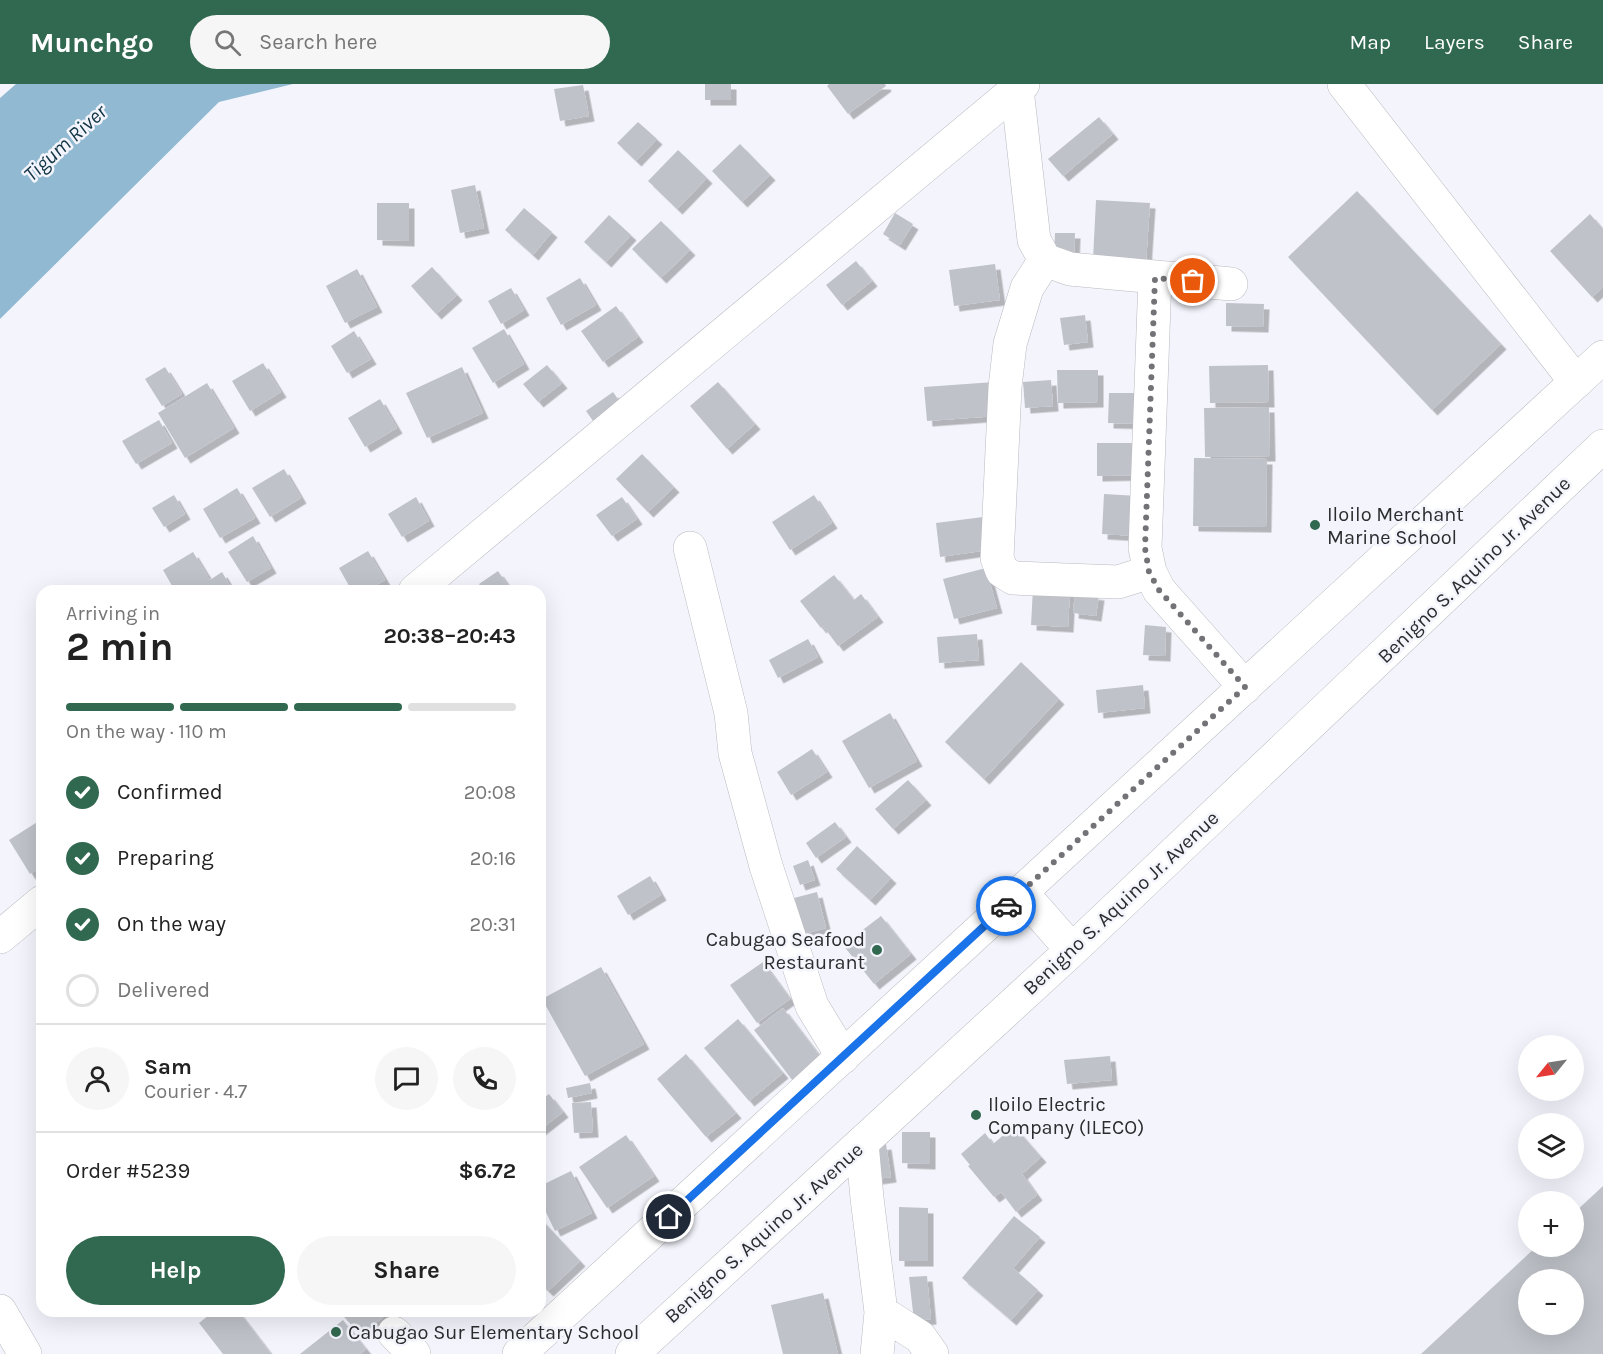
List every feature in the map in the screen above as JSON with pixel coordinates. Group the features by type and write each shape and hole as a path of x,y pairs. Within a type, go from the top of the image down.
{"street":[{"path":"1344,84 1576,382"},
{"path":"1020,87 1034,240 1045,260 1070,269 1231,284"},
{"path":"422,585 1020,87"},
{"path":"1045,260 1027,288 1010,344 1005,387 997,558 1002,571 1012,578 1118,582 1149,572"},
{"path":"1155,278 1145,548 1149,572 1159,590 1245,687"},
{"path":"519,1354 1603,357"},
{"name":"Benigno S. Aquino Jr. Avenue","path":"632,1354 1072,951 1603,446"},
{"path":"690,548 731,712 735,753 766,866 813,1006 843,1057"},
{"path":"1022,892 1072,951"},
{"path":"0,937 36,907"},
{"path":"862,1143 881,1312 877,1354"},
{"path":"0,1311 25,1354"},
{"path":"881,1312 920,1337 932,1354"}],"water":[{"name":"Tigum River","path":"16,84 293,84 219,102 0,319 0,98"}],"building":[{"path":"705,84 731,84 731,100 705,100"},
{"path":"829,84 885,84 886,86 848,114 827,86"},
{"path":"583,85 589,116 560,121 554,89"},
{"path":"1099,117 1113,134 1063,176 1048,159"},
{"path":"638,122 657,139 636,161 617,143"},
{"path":"740,144 770,175 742,202 712,171"},
{"path":"678,150 707,178 677,209 648,181"},
{"path":"475,185 484,228 460,233 451,190"},
{"path":"1357,191 1501,344 1432,410 1288,257"},
{"path":"1096,200 1150,203 1146,263 1093,259"},
{"path":"377,203 409,203 409,241 377,240"},
{"path":"524,208 552,232 533,255 505,230"},
{"path":"895,213 913,224 900,245 883,234"},
{"path":"1590,214 1603,229 1603,287 1592,297 1550,251"},
{"path":"609,215 631,235 606,262 584,242"},
{"path":"661,221 690,250 661,278 632,249"},
{"path":"1055,233 1075,233 1074,259 1054,258"},
{"path":"856,261 872,281 842,305 826,285"},
{"path":"995,264 1000,300 954,306 949,270"},
{"path":"432,267 457,295 436,314 411,286"},
{"path":"357,269 377,307 345,323 326,286"},
{"path":"580,278 596,305 561,325 546,298"},
{"path":"511,288 524,310 501,324 488,301"},
{"path":"1226,303 1264,304 1263,327 1226,326"},
{"path":"616,306 638,337 603,362 581,331"},
{"path":"1085,315 1088,342 1064,345 1060,318"},
{"path":"504,329 524,364 493,383 472,348"},
{"path":"354,331 371,359 347,373 331,346"},
{"path":"263,363 281,392 250,411 232,381"},
{"path":"547,365 562,383 538,402 523,384"},
{"path":"1268,365 1269,402 1210,403 1209,366"},
{"path":"165,367 182,394 162,406 145,379"},
{"path":"462,367 483,413 427,438 406,393"},
{"path":"1057,370 1098,370 1098,402 1058,403"},
{"path":"1051,380 1053,406 1025,408 1023,382"},
{"path":"718,382 755,424 727,449 690,406"},
{"path":"994,382 997,416 927,421 924,387"},
{"path":"207,383 234,428 185,458 158,413"},
{"path":"613,392 625,409 598,428 586,411"},
{"path":"1109,393 1150,393 1150,424 1108,423"},
{"path":"380,399 397,428 365,447 348,418"},
{"path":"1269,407 1270,456 1205,457 1204,408"},
{"path":"159,420 172,443 136,464 122,441"},
{"path":"1097,443 1143,443 1143,475 1097,476"},
{"path":"642,454 674,487 648,512 616,479"},
{"path":"1194,458 1267,459 1266,527 1193,526"},
{"path":"284,469 301,498 270,517 252,488"},
{"path":"237,488 255,518 220,538 203,509"},
{"path":"1104,494 1138,496 1136,536 1102,534"},
{"path":"174,495 185,514 164,527 152,508"},
{"path":"814,495 832,523 790,550 772,522"},
{"path":"416,497 429,521 402,537 388,514"},
{"path":"622,497 637,519 612,536 596,515"},
{"path":"983,517 988,550 940,557 936,523"},
{"path":"253,536 271,568 247,582 228,552"},
{"path":"368,551 385,580 376,585 349,585 339,568"},
{"path":"193,552 210,580 222,572 230,585 172,585 163,570"},
{"path":"986,568 997,608 954,619 943,579"},
{"path":"498,571 508,585 480,585"},
{"path":"834,575 854,600 861,594 878,617 838,646 800,601"},
{"path":"1033,588 1070,591 1068,627 1031,625"},
{"path":"1075,592 1099,595 1096,616 1073,613"},
{"path":"1145,625 1166,627 1165,656 1143,655"},
{"path":"977,634 979,660 939,663 937,637"},
{"path":"808,639 818,657 778,678 769,660"},
{"path":"1021,662 1059,699 984,779 945,742"},
{"path":"1143,685 1145,708 1098,713 1096,690"},
{"path":"890,713 917,761 869,788 842,741"},
{"path":"812,749 827,772 791,795 777,772"},
{"path":"908,780 926,800 893,829 875,809"},
{"path":"835,822 846,837 816,858 806,843"},
{"path":"36,823 36,870 30,874 9,840"},
{"name":"Cabugao Seafood Restaurant","path":"857,846 891,878 870,900 836,869"},
{"path":"808,860 815,880 800,885 793,866"},
{"path":"650,876 661,895 628,915 617,896"},
{"path":"817,892 826,928 804,934 794,898"},
{"name":"Cabugao Seafood Restaurant","path":"881,916 911,954 874,984 843,945"},
{"path":"763,962 790,999 757,1023 730,985"},
{"path":"601,967 644,1044 585,1076 546,1006 546,997"},
{"path":"783,1008 828,1067 799,1089 754,1030"},
{"path":"738,1019 783,1073 749,1101 704,1048"},
{"path":"686,1054 736,1113 706,1137 657,1079"},
{"path":"1110,1056 1112,1080 1067,1084 1064,1060"},
{"path":"590,1083 592,1093 568,1098 566,1088"},
{"path":"549,1094 563,1112 546,1125 546,1096"},
{"path":"591,1102 593,1132 574,1133 572,1103"},
{"path":"1014,1126 1041,1157 1022,1174 1037,1195 1016,1212 1001,1192 994,1197 961,1154 985,1133 993,1144"},
{"path":"902,1132 930,1132 930,1164 902,1163"},
{"path":"626,1135 654,1176 607,1208 579,1167"},
{"path":"886,1144 891,1177 877,1179 872,1146"},
{"path":"571,1171 592,1213 555,1231 546,1212 546,1183"},
{"path":"1603,1186 1603,1354 1421,1354 1525,1257 1584,1257 1584,1204"},
{"path":"899,1207 928,1208 928,1261 899,1261"},
{"path":"1014,1216 1040,1237 1013,1268 1038,1290 1011,1320 962,1278"},
{"path":"546,1224 580,1261 548,1291 546,1289"},
{"path":"927,1276 931,1319 914,1321 909,1277"},
{"path":"823,1293 838,1354 783,1354 771,1305"},
{"path":"206,1317 243,1317 271,1354 223,1354 199,1323"},
{"path":"344,1317 383,1317 361,1336"},
{"path":"343,1320 366,1349 360,1354 300,1354"}],"way so far":[{"path":"1006,906 1245,687 1159,590 1149,572 1145,548 1155,278 1193,281"}],"place":[{"name":"Iloilo Merchant Marine School","path":"1315,525"},
{"name":"Cabugao Seafood Restaurant","path":"877,950"},
{"name":"Iloilo Electric Company (ILECO)","path":"976,1115"},
{"name":"Cabugao Sur Elementary School","path":"336,1332"}],"route":[{"path":"669,1217 1006,906"}]}
